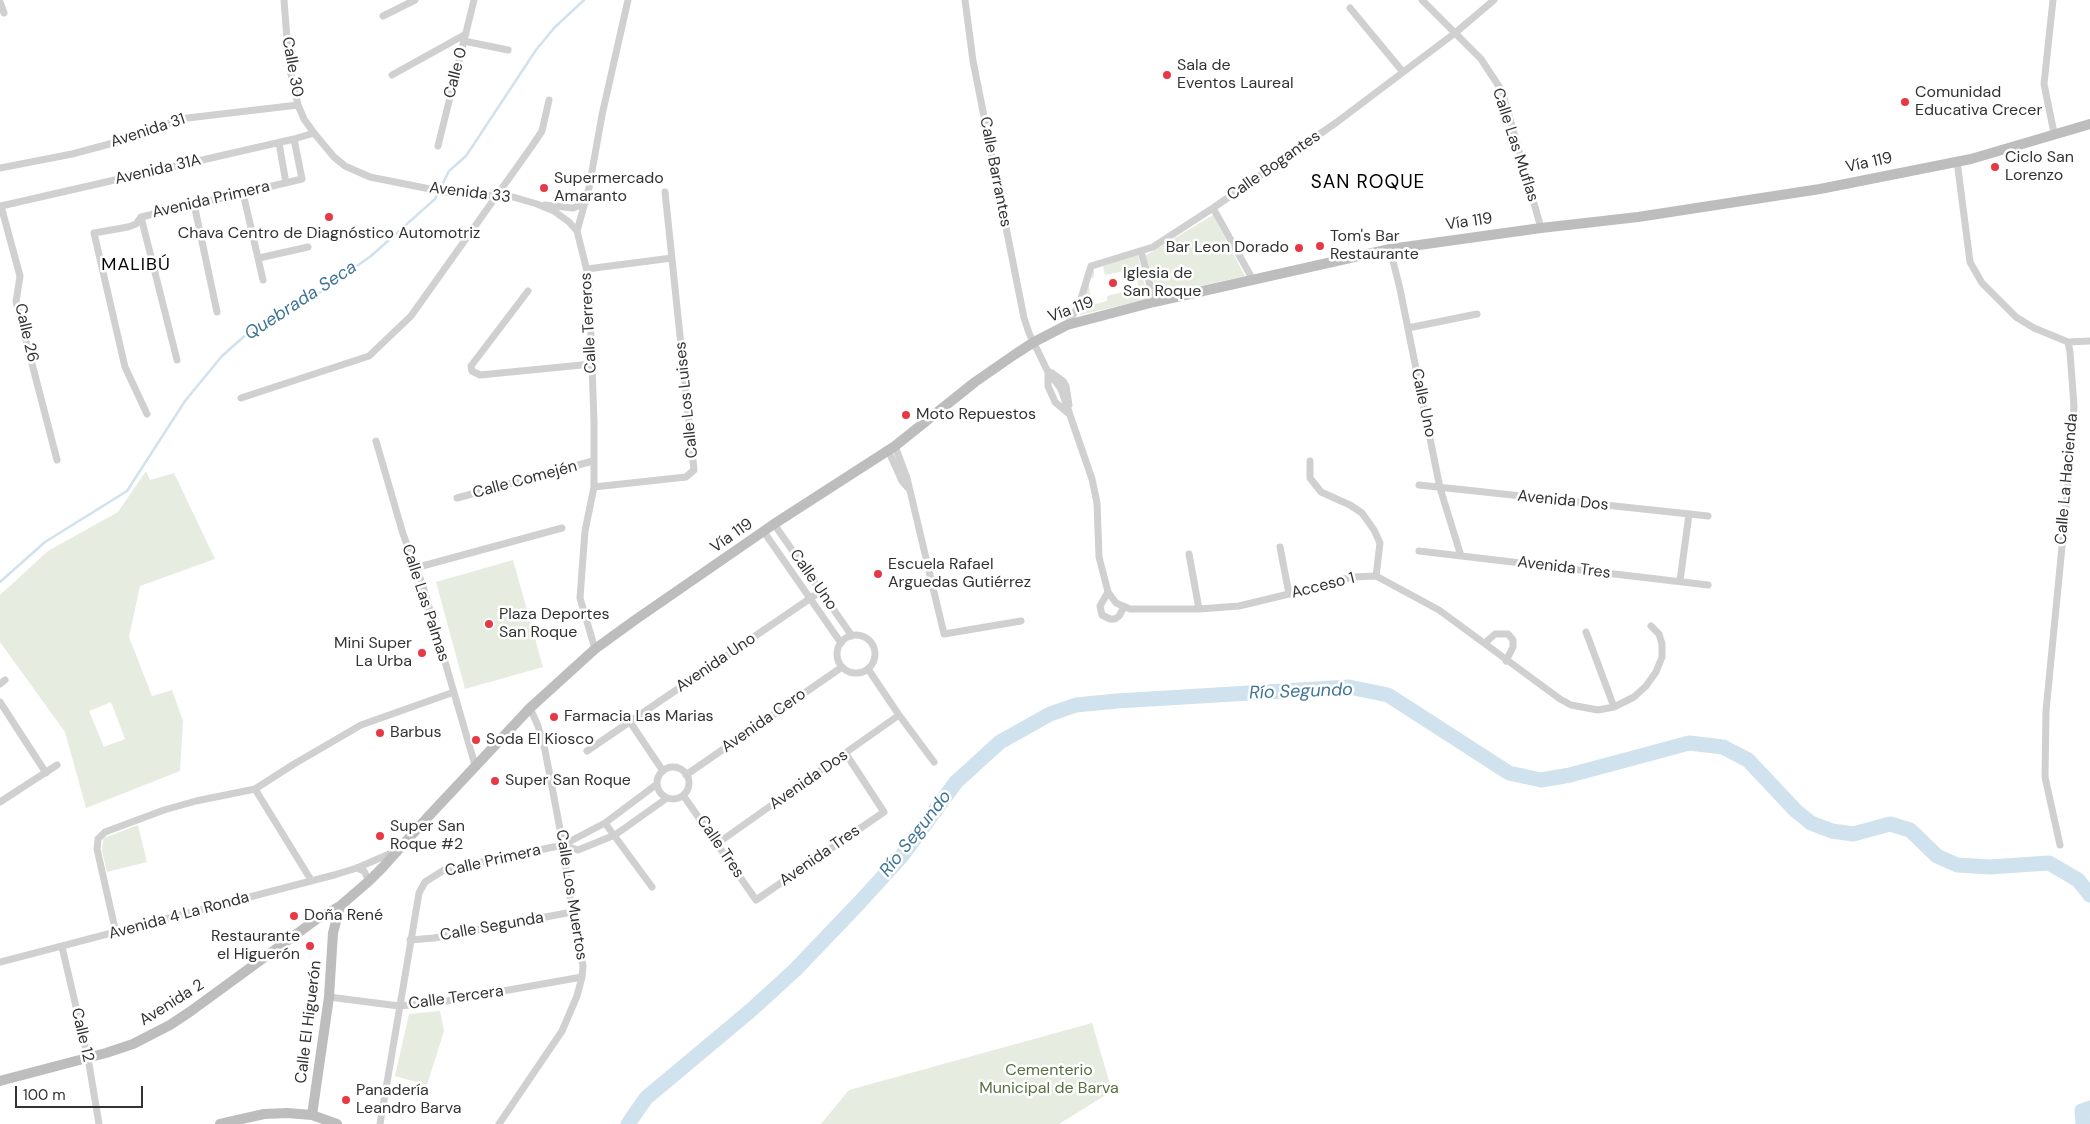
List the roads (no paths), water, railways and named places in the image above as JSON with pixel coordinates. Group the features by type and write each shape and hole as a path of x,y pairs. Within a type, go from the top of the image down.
{"main road":[{"name":"Vía 119","path":"340,906 369,881 530,708 595,649 774,524 892,448 975,382 1034,342 1067,325 1154,302 1390,249 1541,228 1638,217 1820,189 1970,159 2090,124"},
{"name":"Avenida 2","path":"0,1081 133,1044 170,1025 317,919 340,906"},
{"name":"Calle El Higuerón","path":"311,1120 329,997 333,933 340,906"},
{"path":"317,919 328,920 332,924 333,933"},
{"path":"220,1124 264,1114 287,1113 311,1120 336,1124"}],"street":[{"name":"Calle 30","path":"284,0 289,65 298,106 304,120 334,157 355,172"},
{"path":"383,16 415,0"},
{"name":"Calle 0","path":"438,146 474,0"},
{"path":"577,231 585,202 628,0"},
{"name":"Calle Barrantes","path":"965,0 973,62 1018,289 1024,318 1034,342"},
{"name":"Calle Las Muflas","path":"1422,0 1481,59 1502,91 1541,228"},
{"name":"Calle Bogantes","path":"1067,325 1079,305 1088,270 1091,266 1154,246 1214,208 1337,122 1455,33 1494,0"},
{"path":"2053,0 2044,84 2054,133"},
{"path":"0,2 4,13"},
{"path":"1350,8 1402,72"},
{"path":"392,75 465,37 508,50"},
{"path":"241,398 370,356 410,316 542,131 549,100"},
{"name":"Avenida 31","path":"0,168 72,154 147,134 179,119 298,106"},
{"name":"Avenida 31A","path":"1,206 294,139 314,132"},
{"name":"Avenida Primera","path":"147,414 125,367 94,233 128,227 136,224 141,217 302,179 294,139"},
{"path":"279,142 286,183"},
{"path":"1957,161 1970,262 1982,283 2016,317 2034,328 2068,342 2090,341"},
{"name":"Avenida 33","path":"355,172 370,177 446,192 512,197 554,211 569,222 577,231"},
{"name":"Calle Los Luises","path":"594,487 686,477 694,470 666,192"},
{"path":"243,193 264,280"},
{"path":"537,204 574,208 585,202"},
{"path":"194,204 217,312"},
{"name":"Calle 26","path":"1,206 20,276 16,302 57,460"},
{"path":"1214,208 1253,280"},
{"path":"141,217 177,360"},
{"name":"Calle Terreros","path":"577,231 587,269 592,364 594,487 585,530 580,598 595,649"},
{"path":"259,258 308,247"},
{"name":"Calle Uno","path":"1390,249 1440,488 1461,556"},
{"path":"1141,251 1154,302"},
{"path":"587,269 672,258"},
{"path":"528,291 471,366 472,371 480,375 592,364"},
{"path":"1408,328 1477,314"},
{"path":"1034,342 1060,389 1092,479 1098,503 1099,557 1108,592 1116,603 1124,608 1115,619 1102,615 1100,606 1108,592"},
{"name":"Calle La Hacienda","path":"2060,845 2045,777 2046,711 2072,444 2074,406 2068,342"},
{"name":"Calle Las Palmas","path":"376,441 403,534 422,586 475,765"},
{"path":"892,448 902,481 908,488 944,634 1021,621"},
{"name":"Calle Comején","path":"457,498 593,461"},
{"path":"1310,461 1310,478 1322,492 1350,505 1362,513 1374,530 1380,543 1376,576"},
{"name":"Avenida Dos","path":"1419,485 1708,516"},
{"path":"1680,581 1688,514"},
{"name":"Calle Uno","path":"774,524 852,636"},
{"path":"415,568 562,528"},
{"name":"Calle Uno","path":"764,532 841,643"},
{"path":"1280,547 1289,594"},
{"name":"Avenida Tres","path":"1419,552 1708,585"},
{"path":"1189,554 1199,609"},
{"name":"Acceso 1","path":"1124,608 1199,609 1239,606 1352,577 1376,576 1440,610 1506,661 1560,699 1571,705 1598,710 1614,707 1634,697 1646,686 1656,672 1662,657 1662,644 1659,634 1651,626"},
{"name":"Avenida Uno","path":"587,751 821,591"},
{"path":"1586,632 1614,707"},
{"path":"1485,644 1495,634 1508,634 1512,640 1513,647 1506,661"},
{"path":"852,636 863,636 872,643 876,654 872,665 868,669 857,673 842,667 838,655 841,643 852,636"},
{"name":"Avenida Cero","path":"686,775 842,667"},
{"path":"868,669 899,716 934,762"},
{"path":"116,933 97,849 98,839 105,832 164,810 196,801 255,789 361,725 454,692"},
{"path":"0,702 46,773"},
{"name":"Calle Los Muertos","path":"499,1124 562,1030 577,996 583,966 572,912 564,845 545,750 530,708"},
{"name":"Avenida Dos","path":"718,844 899,716"},
{"path":"630,722 663,771"},
{"name":"Avenida Tres","path":"756,900 884,812 846,754"},
{"path":"0,802 57,766"},
{"path":"678,768 686,775 688,785 684,795 676,798 667,798 615,836 578,850 564,845 605,823 657,784 663,771 678,768"},
{"path":"657,784 660,792 667,798"},
{"path":"255,789 311,880"},
{"name":"Calle Tres","path":"684,795 756,900"},
{"path":"605,823 652,887"},
{"name":"Calle Primera","path":"410,940 419,893 425,882 444,870 564,845"},
{"name":"Avenida 4 La Ronda","path":"0,961 116,933 357,868 398,850"},
{"path":"357,868 364,871 369,881"},
{"name":"Calle Segunda","path":"410,940 434,938 572,912"},
{"path":"380,1124 410,940"},
{"name":"Calle 12","path":"62,947 88,1058 98,1124"},
{"name":"Calle Tercera","path":"329,997 399,1006 441,1002 582,977"}],"waterway":[{"name":"Quebrada Seca","path":"0,582 45,542 127,491 185,401 222,356 258,324 312,298 371,256 435,199 449,171 466,156 536,50 554,28 584,0"},
{"name":"Río Segundo","path":"628,1124 646,1098 750,1011 795,970 901,857 956,782 1000,742 1050,714 1076,705 1349,687 1388,695 1509,773 1541,780 1570,775 1689,743 1723,747 1748,760 1796,811 1811,823 1832,831 1853,834 1890,824 1910,830 1937,856 1957,865 1990,867 2049,863 2078,880 2090,895"},
{"path":"2083,1124 2082,1111 2090,1108"}],"place":[{"name":"Sala de Eventos Laureal","path":"1167,75"},
{"name":"Comunidad Educativa Crecer","path":"1905,102"},
{"name":"Ciclo San Lorenzo","path":"1995,167"},
{"name":"Supermercado Amaranto","path":"544,188"},
{"name":"Chava Centro de Diagnóstico Automotriz","path":"329,217"},
{"name":"Tom's Bar Restaurante","path":"1320,246"},
{"name":"Bar Leon Dorado","path":"1299,248"},
{"name":"Iglesia de San Roque","path":"1113,283"},
{"name":"Moto Repuestos","path":"906,415"},
{"name":"Escuela Rafael Arguedas Gutiérrez","path":"878,574"},
{"name":"Plaza Deportes San Roque","path":"489,624"},
{"name":"Mini Super La Urba","path":"422,653"},
{"name":"Farmacia Las Marias","path":"554,717"},
{"name":"Barbus","path":"380,733"},
{"name":"Soda El Kiosco","path":"476,740"},
{"name":"Super San Roque","path":"495,781"},
{"name":"Super San Roque #2","path":"380,836"},
{"name":"Doña René","path":"294,916"},
{"name":"Restaurante el Higuerón","path":"310,946"},
{"name":"Panadería Leandro Barva","path":"346,1100"}],"district":[{"name":"SAN ROQUE","path":"1368,183"},
{"name":"MALIBÚ","path":"136,265"}],"park label":[{"name":"Cementerio Municipal de Barva","path":"1049,1080"}]}
